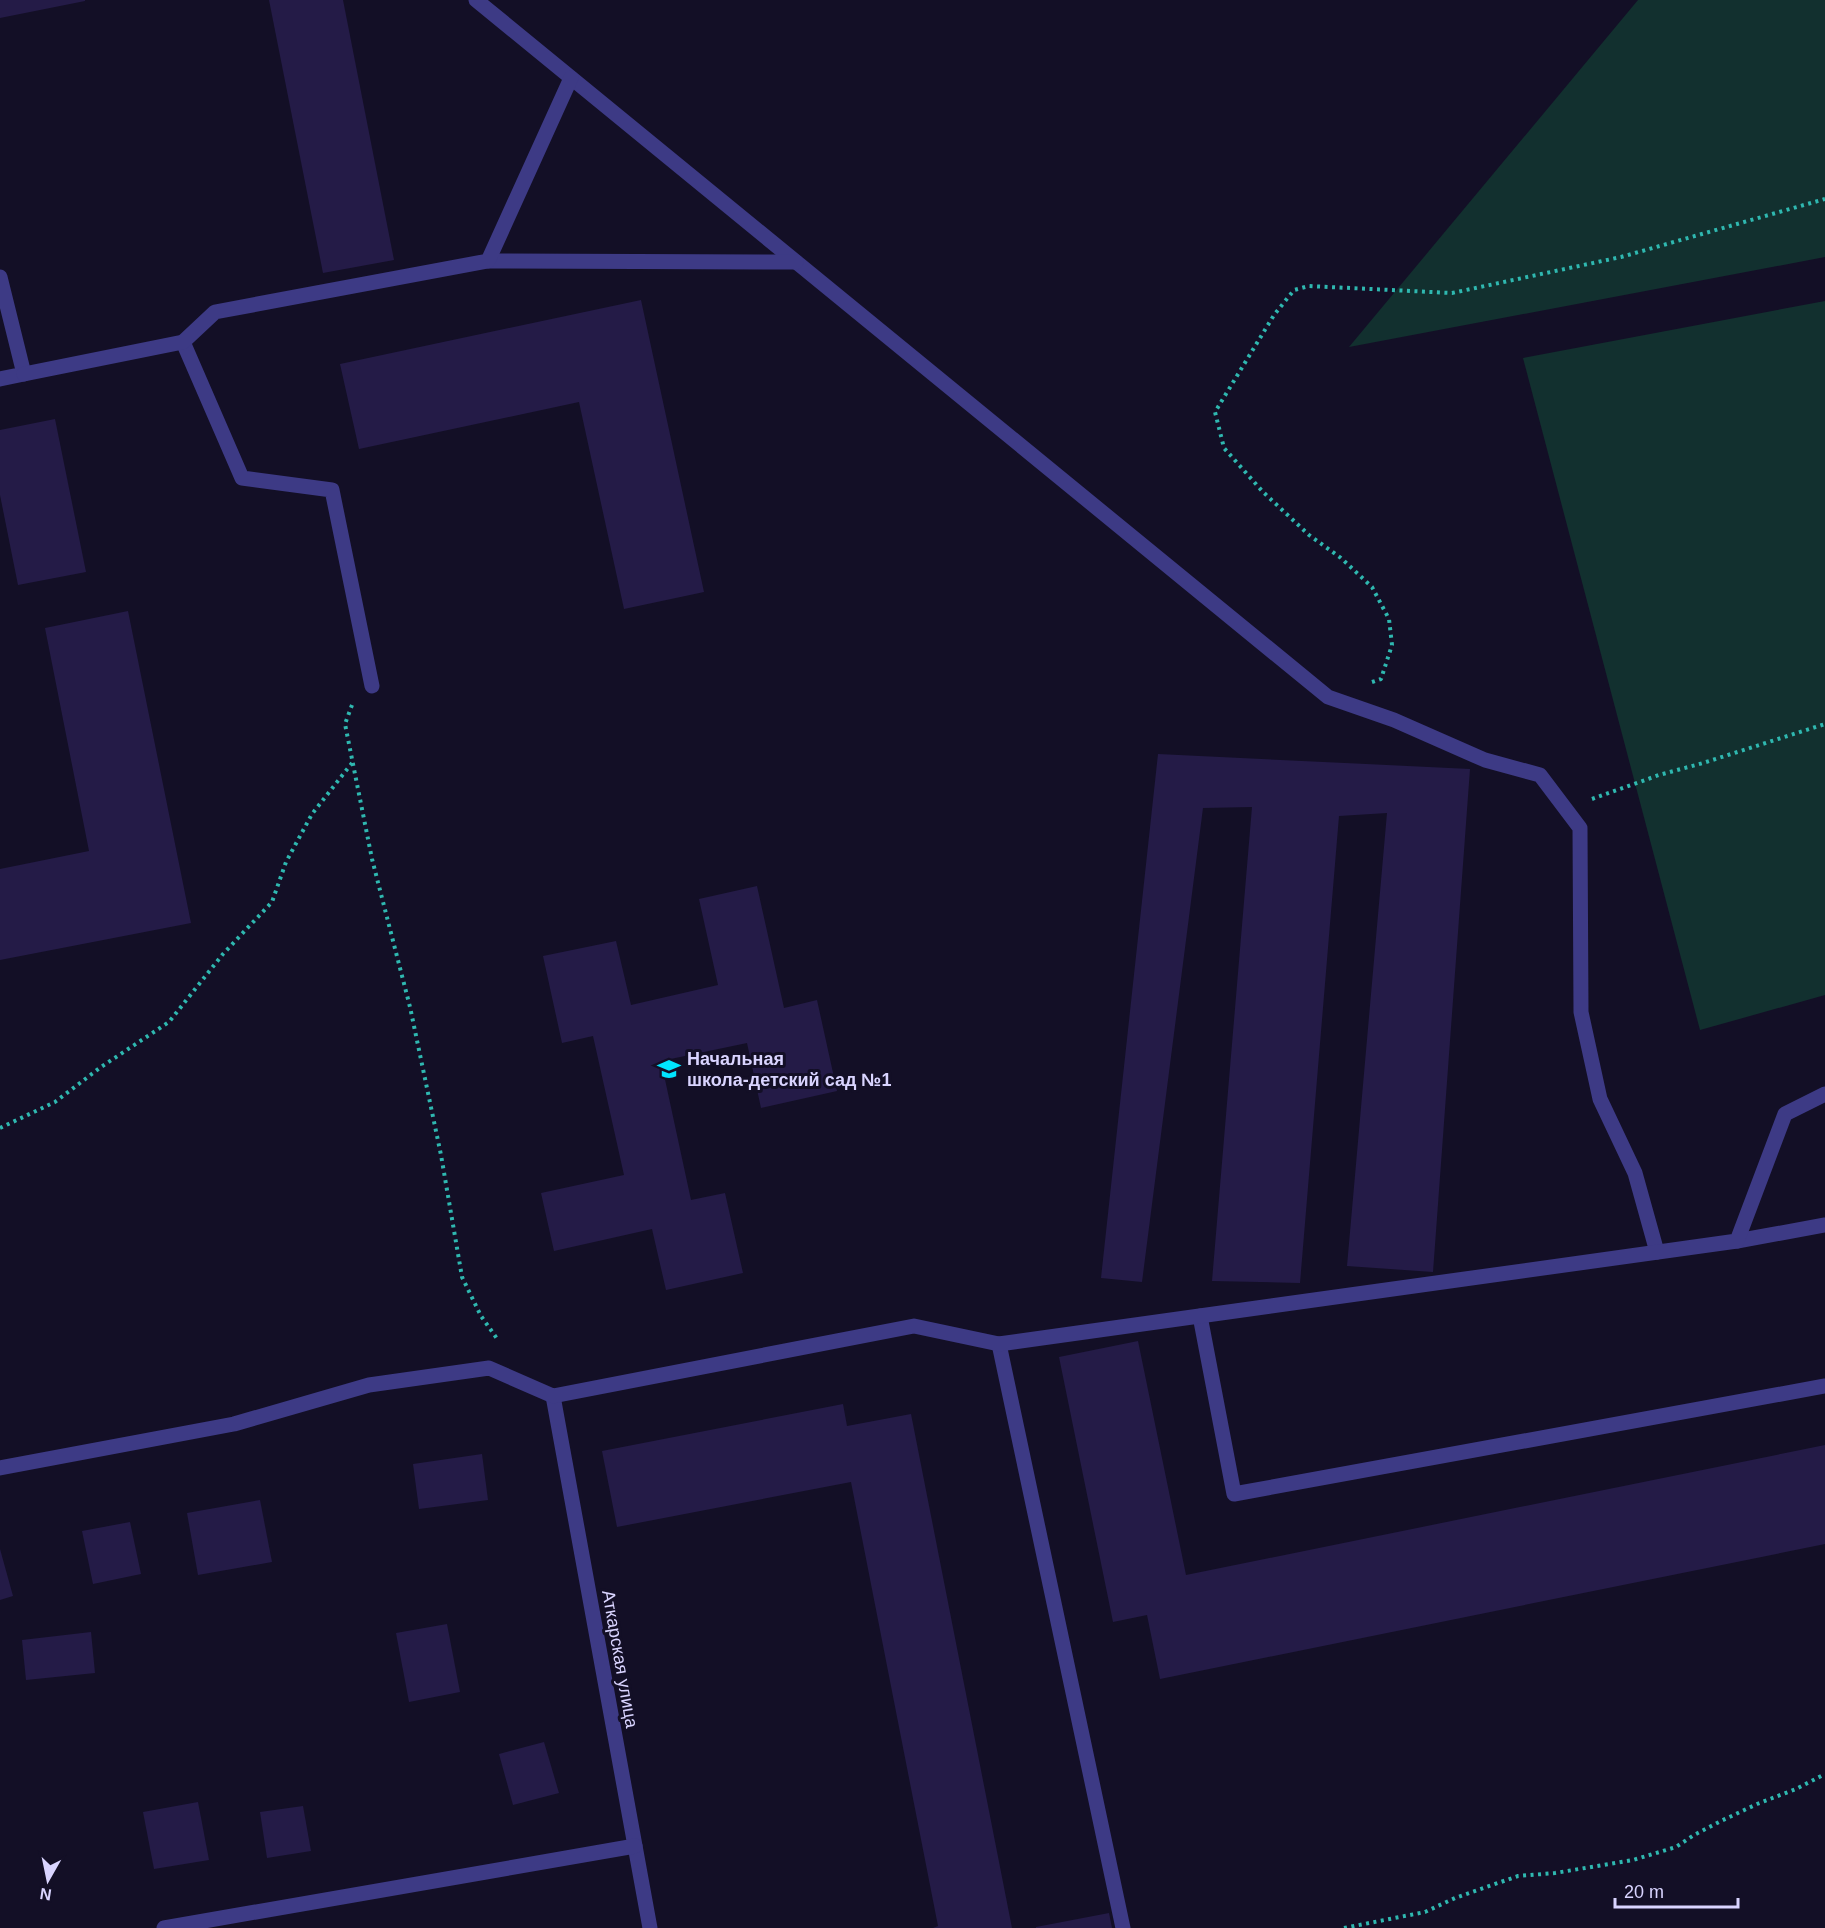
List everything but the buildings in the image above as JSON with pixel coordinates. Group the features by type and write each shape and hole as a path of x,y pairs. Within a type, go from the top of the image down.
{"lane":[{"path":"476,0 1328,697 1394,720 1485,760 1540,775 1580,828 1581,1012 1600,1099 1635,1173 1657,1252"},
{"path":"488,261 571,78"},
{"path":"0,379 183,342 214,312 488,261 796,262"},
{"path":"0,277 24,374"},
{"path":"183,342 242,478 332,490 372,686"},
{"path":"1737,1241 1785,1114 1825,1094"},
{"path":"0,1468 234,1424 369,1385 489,1368 553,1396 914,1326 999,1344 1737,1241 1825,1225"},
{"path":"1200,1316 1234,1494 1825,1386"},
{"path":"999,1344 1123,1928"},
{"name":"Аткарская улица","path":"553,1396 650,1928"},
{"path":"164,1928 634,1846"}],"path":[{"path":"1328,697 1381,679 1392,645 1389,619 1372,587 1263,492 1224,448 1215,412 1274,315 1294,290 1309,286 1452,293 1621,258 1825,199"},
{"path":"372,686 357,694 345,724 372,859 410,1007 441,1155 462,1277 481,1316 500,1343"},
{"path":"1566,808 1659,775 1825,724"},
{"path":"0,1128 55,1102 169,1022 223,954 272,902 286,862 312,814 353,763"},
{"path":"1344,1928 1425,1912 1455,1898 1518,1876 1555,1873 1633,1860 1676,1847 1721,1821 1825,1774"}],"green space":[{"path":"1638,0 1825,0 1825,257 1349,347"},
{"path":"1825,301 1825,995 1700,1030 1523,358"}],"place":[{"name":"Начальная школа-детский сад №1","path":"669,1069"}]}
